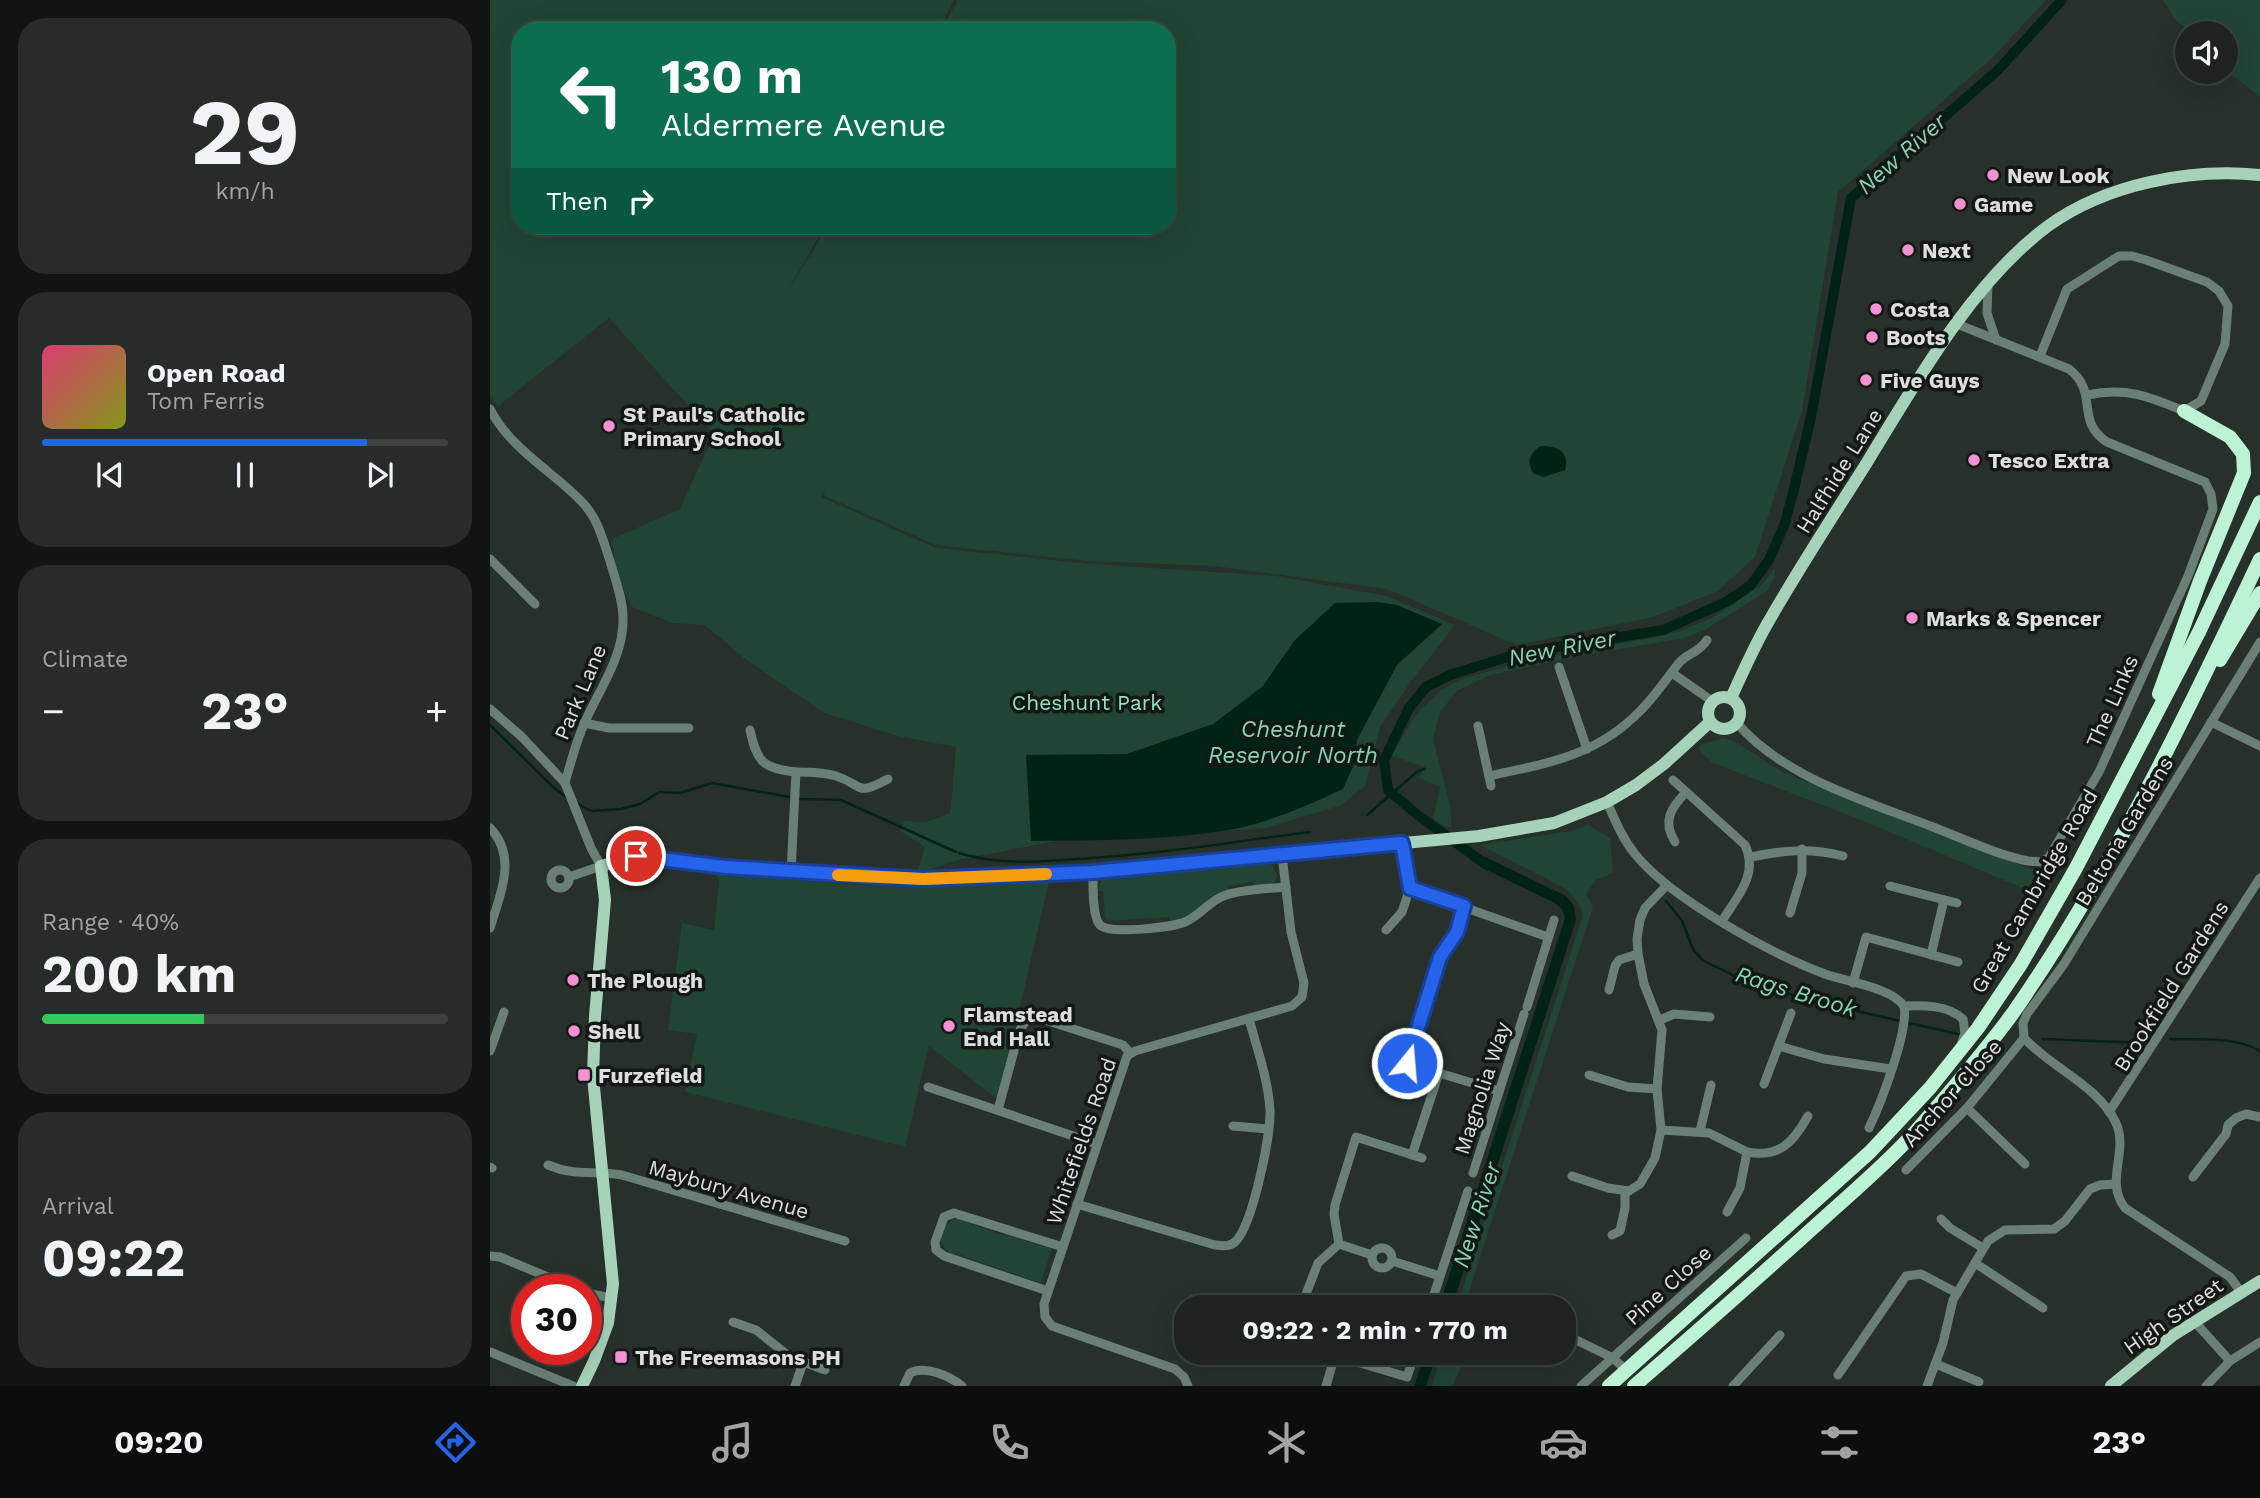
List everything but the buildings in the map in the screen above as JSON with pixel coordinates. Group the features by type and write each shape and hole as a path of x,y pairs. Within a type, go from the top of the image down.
{"highway":[{"path":"2153,719 2161,686 2244,473 2243,454 2230,437 2184,411"},
{"name":"Great Cambridge Road","path":"1609,1386 1871,1152 1930,1088 1960,1050 2021,964 2076,868 2199,632 2260,502"},
{"name":"Great Cambridge Road","path":"1634,1386 1754,1282 1896,1152 2012,1013 2062,937 2135,810 2204,678 2260,559"},
{"path":"2204,678 2225,654 2260,593"}],"main road":[{"name":"Halfhide Lane","path":"1731,698 1765,627 1931,359 1988,284 2022,247 2050,224 2077,208 2144,184 2192,175 2236,172 2260,175"},
{"path":"1721,696 1731,698 1740,710 1737,723 1723,729 1710,722 1707,711 1712,701 1721,696"},
{"path":"582,1386 608,1323 612,1298 611,1244 594,1104 593,1057 605,900 601,866 636,856 791,872 923,879 1093,872 1522,830 1554,823 1607,802 1664,764 1710,722"},
{"name":"High Street","path":"2111,1386 2162,1343 2260,1281"}],"street":[{"path":"2040,356 2067,289 2119,256 2146,260 2207,282 2219,292 2228,306 2225,344 2201,401 2184,411 2151,397 2129,392 2104,392 2087,396"},
{"path":"1988,284 1987,313 1996,340"},
{"name":"The Links","path":"1737,723 1751,739 1791,769 1877,807 2016,859 2041,862 2049,857 2099,772 2188,576 2213,509 2211,494 2205,482 2097,436 2091,428 2087,396 2077,375 2056,362 1957,324"},
{"name":"Park Lane","path":"491,415 527,456 591,513 601,533 615,577 623,615 620,645 584,723 566,787"},
{"path":"490,559 536,604"},
{"path":"1478,726 1490,781 1587,750 1601,744 1640,711 1679,663 1695,654 1707,640"},
{"name":"Beltona Gardens","path":"2024,1038 2023,1023 2027,1014 2064,964 2260,642"},
{"path":"1559,667 1587,750"},
{"path":"1672,673 1712,701"},
{"path":"490,709 528,744 566,787 601,866 569,877"},
{"path":"2211,722 2260,746"},
{"path":"584,723 597,727 689,728"},
{"path":"750,730 754,751 764,764 776,769 837,776 863,789 888,779"},
{"path":"791,872 796,772"},
{"path":"1673,780 1745,845 1751,858 1747,879 1722,921"},
{"path":"1675,842 1668,829 1668,815 1686,792"},
{"path":"1607,802 1620,832 1635,854 1667,885 1722,921 1796,962 1896,998 1905,1011 1903,1026 1879,1107 1869,1128"},
{"path":"490,828 501,842 506,861 490,928"},
{"path":"1387,930 1402,912 1410,888 1402,843"},
{"path":"1751,858 1802,849 1843,856"},
{"path":"1790,913 1802,873 1802,849"},
{"name":"Whitefields Road","path":"1188,1386 1185,1377 1175,1369 1052,1326 1046,1320 1044,1312 1048,1291 1124,1060 1130,1053 1292,1006 1300,1001 1304,993 1304,983 1291,932 1282,855"},
{"path":"1093,872 1096,917 1099,925 1111,930 1180,924 1194,918 1217,899 1229,894 1286,887"},
{"name":"Brookfield Gardens","path":"2109,1112 2260,878"},
{"path":"1572,1176 1599,1186 1625,1191 1637,1187 1655,1158 1661,1130 1657,1089 1662,1046 1660,1020 1644,984 1638,954 1639,928 1643,912 1667,885"},
{"path":"1890,886 1957,903"},
{"path":"1410,888 1548,937"},
{"path":"1931,955 1944,900"},
{"path":"1407,1063 1440,957 1457,932 1464,906"},
{"name":"Magnolia Way","path":"1473,1173 1554,920"},
{"path":"1853,983 1866,937 1958,962"},
{"path":"1609,990 1619,960 1638,954"},
{"path":"1905,1011 1927,1004 1958,1014 1963,1019 1965,1033 1960,1050"},
{"path":"490,1051 492,1037 504,1012"},
{"path":"1764,1084 1791,1013"},
{"path":"1660,1020 1674,1014 1710,1017"},
{"path":"998,1110 1020,1029 1030,1018 1042,1018 1123,1045 1130,1053"},
{"path":"1077,1203 1201,1241 1226,1246 1235,1242 1250,1207 1268,1144 1270,1112 1265,1080 1249,1019"},
{"path":"2024,1038 2089,1091 2109,1112 2120,1136 2116,1184 2119,1197 2126,1208 2230,1277 2241,1292"},
{"name":"Anchor Close","path":"1906,1170 1967,1108 2024,1038"},
{"path":"1779,1046 1824,1059 1891,1069"},
{"path":"1390,1059 1499,1091"},
{"path":"1339,1244 1335,1205 1356,1138 1417,1156 1439,1073"},
{"path":"1589,1075 1628,1087 1657,1089"},
{"path":"1700,1132 1711,1085"},
{"path":"928,1087 1097,1144"},
{"path":"1967,1108 2025,1164"},
{"path":"2193,1177 2226,1135 2228,1125 2246,1114 2260,1118"},
{"path":"1661,1130 1700,1132 1716,1136 1747,1152 1767,1153 1780,1150 1799,1132 1808,1116"},
{"path":"1233,1126 1268,1129"},
{"path":"1727,1212 1740,1188 1747,1152"},
{"path":"548,1164 573,1173 602,1172"},
{"name":"Maybury Avenue","path":"602,1172 622,1175 845,1241"},
{"path":"1927,1386 1936,1364 1950,1309 1991,1237 2005,1230 2043,1230 2059,1226 2090,1189 2116,1184"},
{"path":"1434,1295 1468,1191"},
{"path":"1612,1235 1620,1231 1625,1208 1625,1191"},
{"path":"1048,1291 944,1256 936,1250 935,1242 944,1217 954,1213 1063,1247"},
{"path":"1941,1219 1950,1228 1983,1248"},
{"name":"Pine Close","path":"1581,1386 1746,1238"},
{"path":"1339,1244 1373,1255 1373,1262 1378,1267 1385,1268 1392,1261 1440,1276"},
{"path":"1306,1295 1318,1264 1339,1244"},
{"path":"490,1256 540,1274"},
{"path":"1975,1263 2043,1308"},
{"path":"1838,1374 1906,1276 1921,1274 1957,1293"},
{"path":"602,1296 612,1298"},
{"path":"2194,1321 2230,1361"},
{"path":"733,1322 756,1330 786,1354 803,1363 825,1370"},
{"path":"1733,1386 1780,1335"},
{"path":"1576,1340 1614,1358 1627,1371"},
{"path":"2206,1386 2230,1361 2260,1342"},
{"path":"490,1352 573,1386"},
{"path":"795,1386 803,1363"},
{"path":"1936,1364 1979,1382"},
{"path":"1326,1386 1329,1365"},
{"path":"1367,1365 1407,1377 1411,1365"},
{"path":"904,1386 906,1377 915,1370 946,1376 962,1386"}],"green space":[{"name":"Cheshunt Park","path":"490,0 954,0 943,21 511,21 511,235 820,235 784,297 822,235 1176,235 1176,21 946,21 958,0 2046,0 1991,59 1838,192 1802,411 1755,557 1718,591 1653,617 1517,645 1387,589 1214,566 1088,561 936,545 823,495 828,484 821,497 936,548 1091,564 1276,576 1387,596 1455,625 1380,727 1365,786 1339,806 1266,828 1057,841 962,859 917,873 925,847 900,831 904,821 926,822 949,814 956,747 898,736 824,713 744,658 705,625 673,623 632,607 625,593 616,567 612,539 680,509 714,434 609,318 498,406 490,394"},
{"path":"2163,0 2260,0 2260,97 2238,80 2238,21 2175,19"},
{"path":"1774,568 1775,575 1767,591 1703,631 1680,639 1578,656 1490,675 1457,691 1440,712 1433,739 1450,805 1452,827 1446,827 1433,819 1440,787 1419,778 1425,767 1392,756 1414,717 1440,691 1461,679 1538,658 1682,630 1712,618 1764,583"},
{"path":"1723,738 1736,742 1782,772 2051,877 2042,896 1861,820 1713,763 1698,749 1701,745"},
{"path":"1588,825 1610,838 1613,873 1596,880 1586,894 1593,907 1468,1295 1461,1295 1583,915 1568,890 1480,845 1570,831"},
{"path":"1271,864 1277,875 1275,884 1255,888 1253,882 1228,886 1229,891 1190,917 1172,923 1169,917 1109,921 1105,917 1103,891 1097,891 1102,879"},
{"path":"716,874 857,885 1049,882 997,1099 929,1046 905,1147 685,1092 697,1034 668,1030 682,923 714,930 719,881"},
{"path":"954,1219 967,1219 967,1223 1003,1235 1009,1233 1023,1237 1025,1241 1045,1247 1046,1244 1052,1248 1041,1283 955,1253 954,1256 947,1251 941,1240 944,1228"},
{"path":"1438,1365 1462,1365 1452,1386 1432,1386"}],"water":[{"path":"1541,446 1553,447 1564,454 1565,470 1544,477 1534,474 1530,458"},
{"name":"Cheshunt Reservoir North","path":"1377,602 1397,605 1442,624 1397,665 1357,740 1355,762 1343,789 1273,818 1204,834 1031,841 1026,755 1127,754 1213,724 1263,686 1294,641 1335,603"},
{"path":"1485,857 1566,896 1574,906 1576,920 1456,1295 1443,1295 1565,918 1562,909 1555,903 1480,867"},
{"path":"1421,1365 1433,1365 1426,1386 1414,1386"}],"waterway":[{"name":"New River","path":"1491,866 1419,816 1388,790 1384,760 1409,708 1426,687 1450,675 1520,653 1663,630 1726,602 1750,586 1769,560 1785,523 1794,489 1811,417 1851,198 1998,70 2062,0"},
{"name":"Rags Brook","path":"490,725 566,797"},
{"name":"Rags Brook","path":"1367,815 1418,771 1425,769"},
{"name":"Rags Brook","path":"578,804 591,811 621,809 640,804 659,792 680,793 712,783 800,799 841,800 956,852"},
{"name":"Rags Brook","path":"959,853 1002,861 1046,861 1164,851 1310,832"},
{"name":"Rags Brook","path":"1666,901 1682,921 1693,949 1702,960 1743,980 1808,1000 1958,1034"},
{"name":"Rags Brook","path":"2043,1039 2144,1043"},
{"name":"Rags Brook","path":"2170,1039 2228,1041 2260,1051"}],"slow traffic":[{"path":"838,875 923,879 1046,874"}],"place":[{"name":"New Look","path":"1993,175"},
{"name":"Game","path":"1960,204"},
{"name":"Next","path":"1908,250"},
{"name":"Costa","path":"1876,309"},
{"name":"Boots","path":"1872,337"},
{"name":"Five Guys","path":"1866,380"},
{"name":"St Paul's Catholic Primary School","path":"609,426"},
{"name":"Tesco Extra","path":"1974,460"},
{"name":"Marks & Spencer","path":"1912,618"},
{"name":"The Plough","path":"573,980"},
{"name":"Flamstead End Hall","path":"949,1026"},
{"name":"Shell","path":"574,1031"},
{"name":"Furzefield","path":"584,1075"},
{"name":"The Freemasons PH","path":"621,1357"}],"route":[{"path":"636,856 725,867 855,877 923,879 1093,872 1402,843 1410,888 1464,906 1457,932 1440,957 1407,1063"}]}
